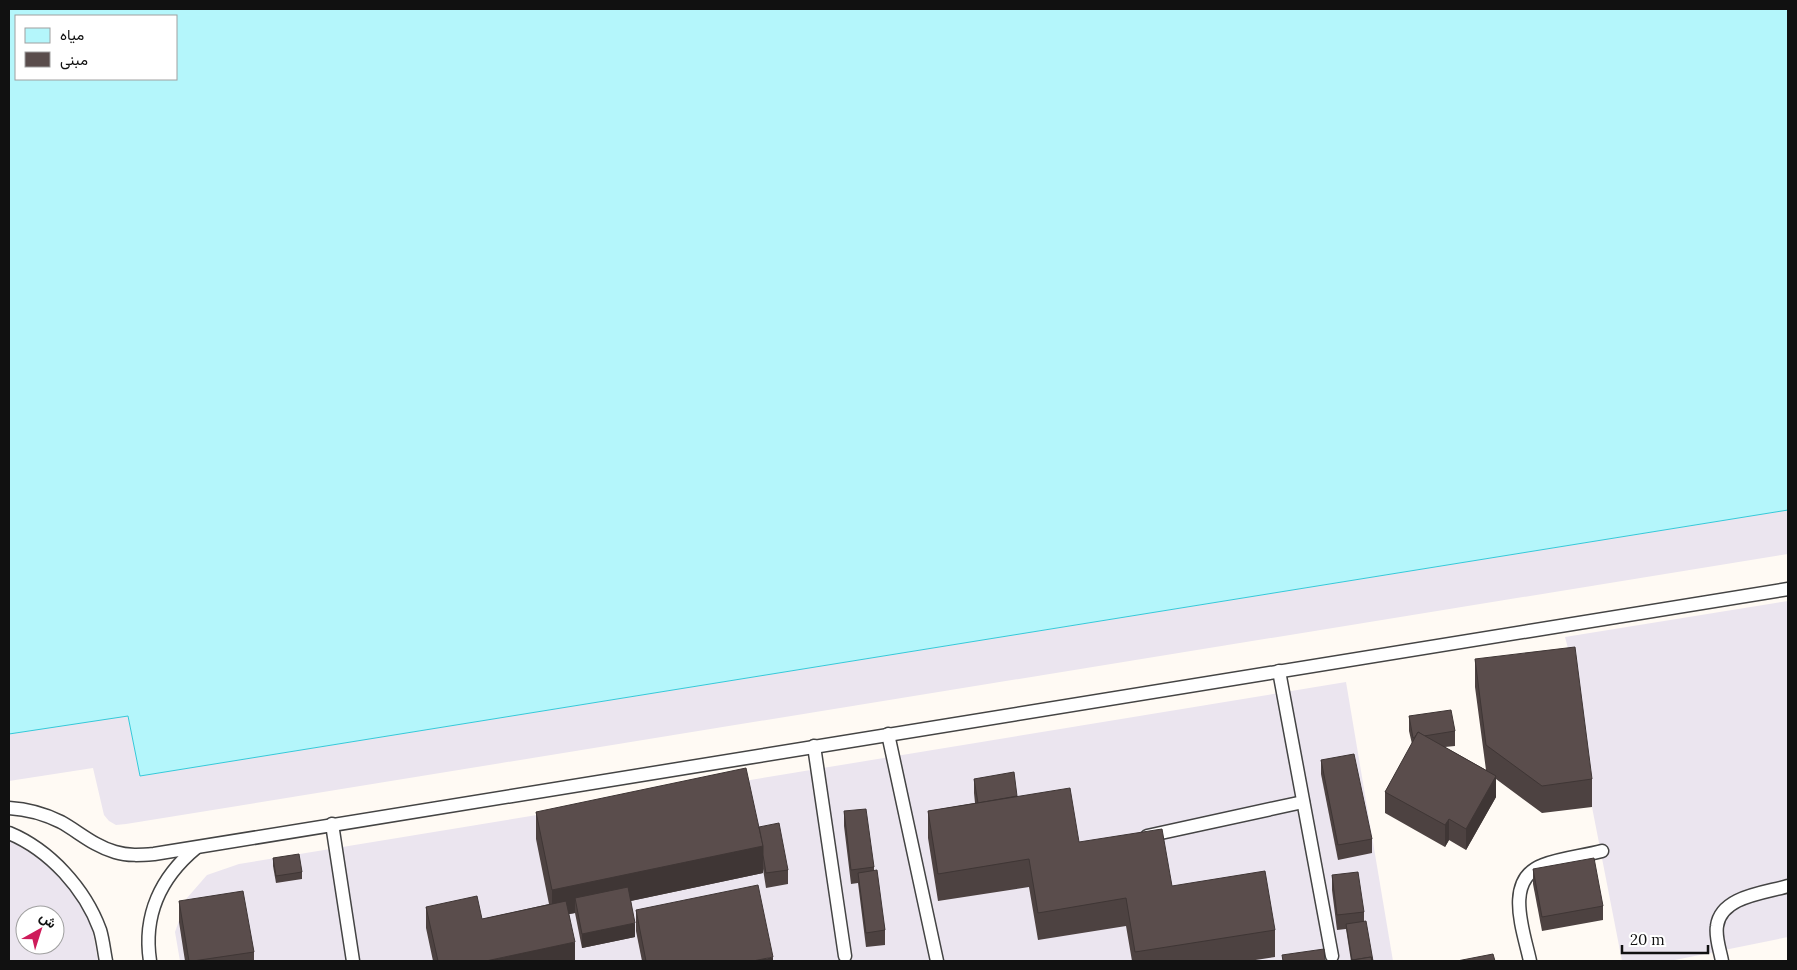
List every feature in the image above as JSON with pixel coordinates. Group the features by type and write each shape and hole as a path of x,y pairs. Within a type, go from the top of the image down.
{"lane":[{"path":"9,808 36,812 61,822 99,846 116,853 154,854 1788,589"},
{"path":"1279,671 1332,956"},
{"path":"888,734 937,961"},
{"path":"814,746 845,956"},
{"path":"1133,839 1304,802"},
{"path":"332,824 353,961"},
{"path":"9,833 22,838 55,862 82,894 100,931 106,961"},
{"path":"150,961 148,948 149,924 155,901 165,880 180,861 198,846"},
{"path":"1530,961 1519,906 1521,886 1526,877 1543,865 1602,852"},
{"path":"1722,961 1716,933 1722,912 1734,902 1788,886"}],"shaded area":[{"path":"1788,510 1788,554 126,824 116,825 104,815 93,768 9,781 9,734 128,715 140,776"},
{"path":"1788,601 1788,937 1670,961 1622,961 1592,807 1575,675 1565,637"},
{"path":"1346,682 1393,961 180,961 175,932 187,898 207,875 239,864"},
{"path":"9,836 37,853 74,886 90,916 98,961 9,961"}],"water":[{"path":"9,9 1788,9 1788,510 140,776 128,716 9,734"}],"building":[{"path":"1575,647 1592,779 1542,786 1486,745 1475,659"},
{"path":"1451,710 1455,731 1424,736 1418,732 1413,738 1409,716"},
{"path":"1418,732 1496,776 1466,829 1449,819 1445,825 1385,792"},
{"path":"1354,754 1372,839 1338,845 1321,760"},
{"path":"746,768 763,846 552,890 536,812"},
{"path":"1014,772 1017,796 978,803 974,779"},
{"path":"1070,788 1079,842 1162,829 1172,886 1265,871 1275,930 1135,952 1126,898 1038,913 1029,859 938,874 928,811"},
{"path":"866,809 874,867 851,870 844,811"},
{"path":"779,823 788,870 766,873 759,827"},
{"path":"299,854 302,872 276,876 273,858"},
{"path":"1594,858 1603,906 1542,917 1533,869"},
{"path":"877,870 885,930 866,933 858,873"},
{"path":"1358,872 1364,912 1337,915 1332,875"},
{"path":"758,885 773,957 753,961 646,961 636,910"},
{"path":"628,887 635,923 582,934 575,898"},
{"path":"243,891 254,952 189,961 179,901"},
{"path":"477,896 482,919 566,901 575,942 486,961 438,961 426,907"},
{"path":"1366,921 1373,961 1371,957 1352,960 1346,924"},
{"path":"1324,949 1325,961 1283,961 1282,955"},
{"path":"1493,954 1495,961 1457,961"},
{"path":"1371,957 1372,961 1347,961"}]}
